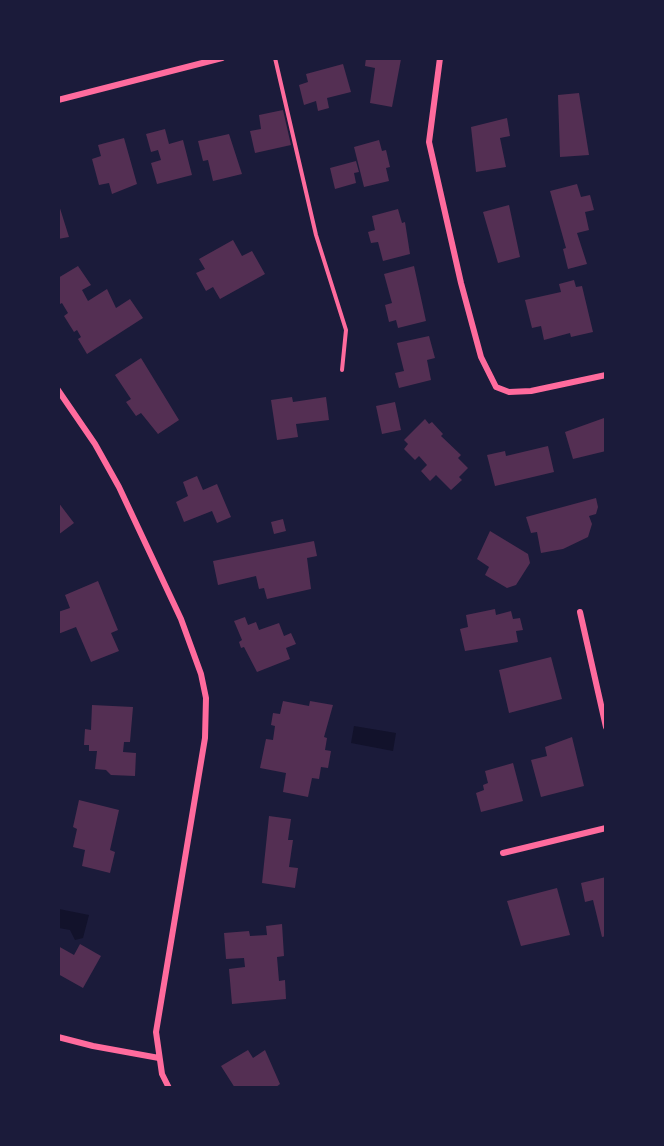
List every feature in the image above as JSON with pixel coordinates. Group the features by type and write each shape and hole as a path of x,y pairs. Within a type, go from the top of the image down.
{"street":[{"path":"58,100 222,58"},
{"path":"440,58 429,142 475,336 481,357 496,387 509,392 531,391 606,375"},
{"path":"58,390 119,487 181,619 201,674 206,698 205,738 162,985 156,1032 159,1058 169,1088"},
{"path":"580,612 606,727"},
{"path":"503,853 606,828"},
{"path":"58,1037 93,1047 159,1058"}],"lane":[{"path":"275,58 316,235 346,330 342,370"}],"shaded area":[{"path":"354,726 396,733 393,751 351,743"},
{"path":"59,909 89,915 83,938 75,940 70,930 59,928"}],"building":[{"path":"366,58 401,59 392,107 370,103 375,68 365,66"},
{"path":"343,64 351,92 327,98 329,108 318,111 316,101 304,105 299,85 308,82 306,74"},
{"path":"579,93 589,155 560,157 558,95"},
{"path":"283,110 291,145 255,153 250,131 261,129 259,115"},
{"path":"507,118 510,136 500,138 506,167 476,172 471,127"},
{"path":"165,129 169,144 183,140 192,175 157,184 151,163 161,160 158,150 151,152 146,134"},
{"path":"229,134 242,174 213,181 208,160 203,161 198,141"},
{"path":"124,138 137,184 112,194 109,183 99,185 92,159 101,156 98,145"},
{"path":"379,140 382,151 386,150 390,167 386,168 389,181 364,187 354,147"},
{"path":"356,161 359,172 354,173 356,183 335,189 330,168"},
{"path":"577,184 581,197 590,195 594,210 585,212 589,230 577,233 587,264 568,269 563,249 566,248 550,191"},
{"path":"58,202 69,237 58,239"},
{"path":"509,205 520,257 498,263 483,212"},
{"path":"398,209 402,223 405,222 410,254 383,261 378,242 371,243 368,232 375,230 372,216"},
{"path":"233,240 242,256 252,251 265,274 220,299 213,287 206,291 196,273 205,269 199,259"},
{"path":"78,266 91,285 82,290 88,301 107,289 116,308 130,299 143,318 87,354 78,339 81,337 77,330 74,332 64,316 68,313 62,303 58,305 58,278"},
{"path":"414,266 426,321 398,328 396,320 389,322 385,305 392,303 384,274"},
{"path":"574,280 576,287 582,286 593,332 571,337 570,333 544,340 541,326 532,328 525,300 561,292 559,284"},
{"path":"429,336 435,358 427,360 431,380 399,388 395,373 404,371 397,343"},
{"path":"141,358 179,420 158,434 141,413 136,416 126,402 131,399 115,375"},
{"path":"292,397 293,402 326,397 329,420 296,424 298,437 277,440 271,400"},
{"path":"395,402 401,430 382,434 376,406"},
{"path":"604,418 606,451 573,459 565,432"},
{"path":"425,419 429,424 432,422 443,434 441,436 461,455 458,458 468,468 459,477 462,480 451,490 436,475 430,481 421,471 427,465 419,456 415,460 404,449 408,444 404,440"},
{"path":"548,446 554,472 495,486 487,455 505,451 506,456"},
{"path":"197,476 203,490 217,484 231,517 217,523 212,511 184,522 176,502 188,496 183,482"},
{"path":"596,498 598,507 596,514 589,516 592,524 588,537 563,549 541,553 537,532 531,533 526,517"},
{"path":"58,502 74,523 58,535"},
{"path":"283,519 286,531 274,534 271,522"},
{"path":"490,531 528,554 530,563 516,585 507,588 485,575 489,567 477,559"},
{"path":"314,541 317,556 307,558 311,589 267,599 264,588 259,589 256,576 218,585 213,561"},
{"path":"98,581 118,630 111,633 119,651 91,662 76,627 58,634 58,612 70,608 65,595"},
{"path":"495,609 496,615 511,611 513,619 520,618 523,630 516,631 518,642 465,651 460,629 468,627 466,615"},
{"path":"245,617 248,625 256,622 259,630 279,623 284,636 291,633 296,644 286,648 290,659 257,672 244,647 241,648 239,642 242,640 234,621"},
{"path":"551,657 562,699 509,713 499,670"},
{"path":"283,701 309,706 310,701 333,705 324,737 327,738 325,750 331,751 328,768 321,767 319,779 312,778 308,797 283,792 286,773 260,768 266,739 273,740 275,726 271,725 273,713 280,714"},
{"path":"92,705 133,707 130,742 124,742 123,752 136,753 135,776 111,775 106,770 95,769 97,751 89,751 89,745 84,745 85,729 91,730"},
{"path":"572,737 584,786 541,797 531,760 547,756 545,747"},
{"path":"513,763 523,801 481,812 476,793 484,790 483,785 488,783 485,771"},
{"path":"79,800 119,810 110,850 115,852 110,873 82,866 85,850 73,847 77,829 73,827"},
{"path":"269,816 291,819 288,840 293,840 289,867 298,868 295,888 262,883"},
{"path":"606,877 606,936 602,937 593,900 585,902 581,883"},
{"path":"557,888 570,935 521,946 507,901"},
{"path":"282,924 284,956 277,957 279,981 285,980 286,999 232,1004 229,969 245,967 244,958 226,959 224,933 249,931 250,936 267,935 266,926"},
{"path":"80,944 101,956 83,988 58,974 58,946 74,955"},
{"path":"248,1050 253,1058 265,1050 280,1084 275,1088 235,1088 221,1066"}]}
